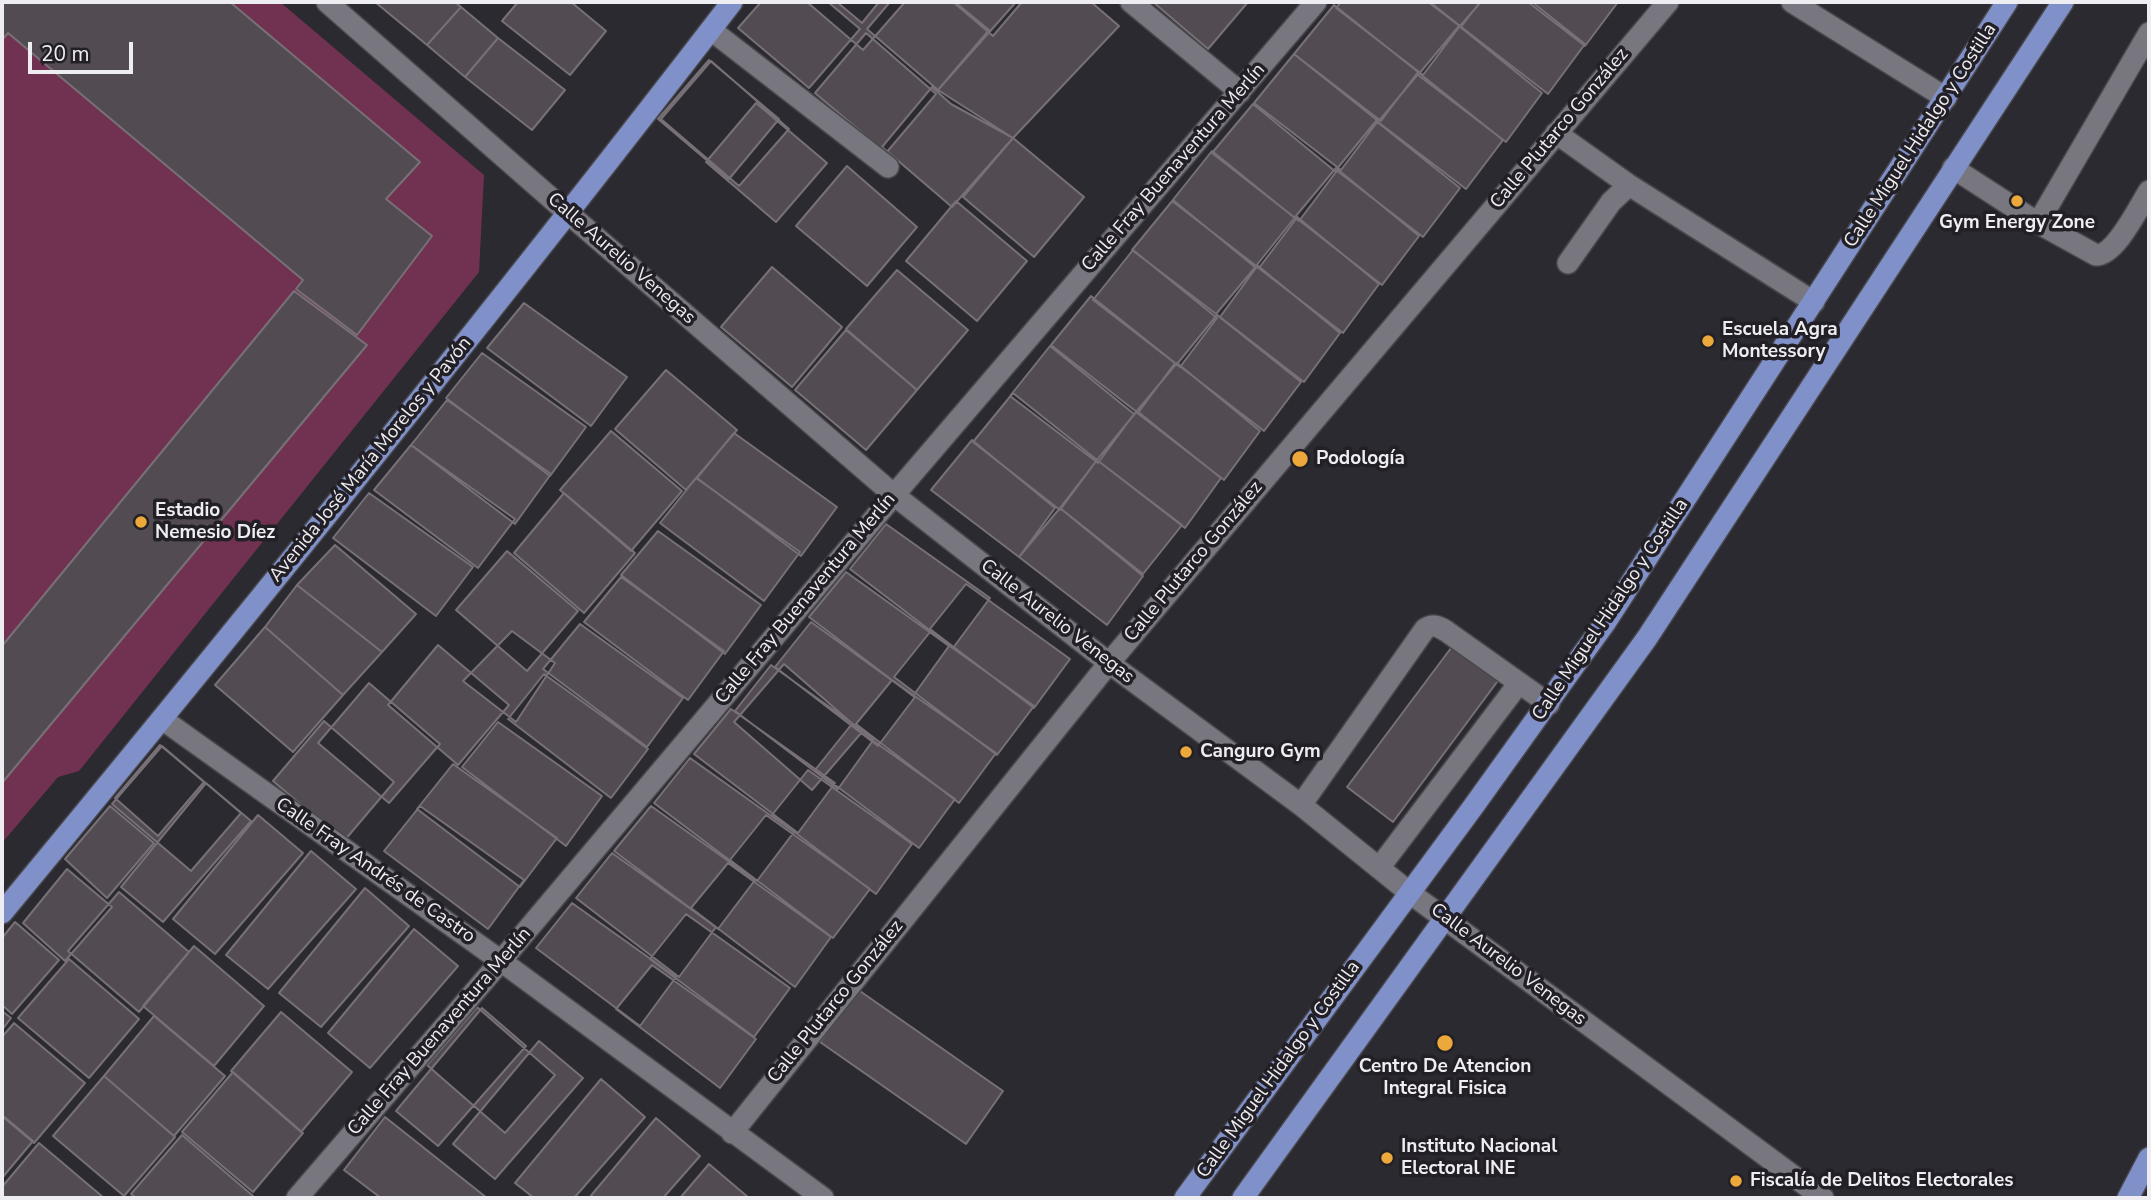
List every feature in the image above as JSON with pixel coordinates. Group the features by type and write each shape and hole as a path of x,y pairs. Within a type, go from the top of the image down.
{"main road":[{"name":"Avenida José María Morelos y Pavón","path":"2,913 569,215 732,2"},
{"name":"Calle Miguel Hidalgo y Costilla","path":"1185,1198 1549,704 1664,534 2007,2"},
{"path":"1243,1198 1647,638 2063,2"},
{"path":"2128,1198 2149,1158"}],"street":[{"name":"Calle Aurelio Venegas","path":"327,2 894,495 1109,663 1301,805 1410,893 1823,1198"},
{"path":"1131,2 1240,92"},
{"name":"Calle Fray Buenaventura Merlín","path":"297,1198 1316,2"},
{"name":"Calle Plutarco González","path":"732,1133 1109,663 1668,2"},
{"path":"1792,2 1946,98"},
{"path":"711,30 888,167"},
{"path":"2038,223 2149,33"},
{"path":"1556,133 1629,185 1814,302"},
{"path":"1953,168 2038,223 2090,253 2102,255 2113,246 2149,191"},
{"path":"1568,263 1611,202 1629,185"},
{"path":"1301,805 1425,629 1431,626 1446,631 1549,704"},
{"path":"1379,868 1519,683"},
{"name":"Calle Fray Andrés de Castro","path":"162,719 501,961 823,1198"}],"shaded area":[{"name":"Estadio Nemesio Díez","path":"2,2 280,2 484,175 479,272 79,771 58,777 2,843"}],"building":[{"path":"2,2 230,2 420,162 386,199 432,236 357,335 296,289 303,280 8,33 2,40"},
{"path":"375,2 455,2 461,7 427,45"},
{"path":"518,2 571,2 606,31 570,75 502,21"},
{"path":"761,2 828,2 860,29 809,88 738,28"},
{"path":"807,2 905,2 863,50"},
{"path":"837,2 879,2 862,23"},
{"path":"890,2 955,2 989,30 938,90 867,29"},
{"path":"953,2 1022,2 993,36"},
{"path":"1016,2 1091,2 1119,26 1013,138 938,90"},
{"path":"1153,2 1248,2 1208,49"},
{"path":"1341,2 1430,2 1460,26 1423,75 1336,8"},
{"path":"1428,2 1480,2 1461,27"},
{"path":"1481,2 1532,2 1585,44 1548,94 1460,26"},
{"path":"1528,2 1618,2 1585,46"},
{"path":"1334,5 1418,72 1381,121 1294,54"},
{"path":"461,7 498,38 465,77 427,45"},
{"path":"1459,26 1542,93 1506,142 1418,75"},
{"path":"866,33 936,94 886,153 815,93"},
{"path":"498,38 565,90 532,130 465,77"},
{"path":"1294,54 1378,121 1341,170 1254,103"},
{"path":"709,60 779,119 729,179 658,119"},
{"path":"711,61 789,129 739,186 661,119"},
{"path":"1419,73 1503,140 1466,189 1378,122"},
{"path":"932,87 951,104 1013,138 952,207 882,147"},
{"path":"756,103 827,163 776,222 706,162"},
{"path":"1253,104 1336,172 1299,221 1212,153"},
{"path":"1376,121 1460,188 1423,237 1336,170"},
{"path":"1013,138 1084,197 1034,257 963,197"},
{"path":"1212,151 1296,219 1259,268 1172,201"},
{"path":"847,166 917,227 867,286 796,226"},
{"path":"1336,168 1419,236 1382,285 1295,217"},
{"path":"1173,200 1256,268 1220,317 1132,250"},
{"path":"956,201 1027,261 977,321 906,261"},
{"path":"1296,216 1379,284 1343,333 1256,266"},
{"path":"1133,250 1217,318 1180,367 1093,300"},
{"path":"1257,265 1340,333 1304,382 1216,314"},
{"path":"772,267 842,327 792,387 721,327"},
{"path":"897,270 968,330 917,390 846,329"},
{"path":"294,291 367,345 2,783 2,646"},
{"path":"1091,296 1175,363 1138,413 1051,345"},
{"path":"524,303 627,377 591,426 487,348"},
{"path":"1217,315 1301,382 1264,431 1177,364"},
{"path":"846,330 917,390 866,450 795,390"},
{"path":"1050,346 1134,414 1098,463 1010,396"},
{"path":"482,353 586,427 550,476 446,398"},
{"path":"1177,363 1260,431 1224,480 1136,412"},
{"path":"666,370 737,430 686,490 615,429"},
{"path":"1013,393 1097,460 1060,510 973,442"},
{"path":"447,400 551,474 515,524 411,445"},
{"path":"1137,411 1221,478 1185,528 1097,460"},
{"path":"611,431 682,491 631,551 560,490"},
{"path":"734,433 837,507 801,556 697,478"},
{"path":"972,440 1055,508 1019,557 931,490"},
{"path":"411,445 515,519 478,568 374,490"},
{"path":"1097,460 1182,525 1143,574 1060,508"},
{"path":"696,478 800,552 764,601 660,523"},
{"path":"369,493 473,567 436,616 333,538"},
{"path":"564,493 635,553 584,613 514,553"},
{"path":"1060,508 1143,576 1107,625 1019,557"},
{"path":"886,524 990,598 953,648 850,569"},
{"path":"658,531 761,605 725,654 621,575"},
{"path":"335,545 416,614 382,652 297,585"},
{"path":"507,551 578,611 527,671 456,610"},
{"path":"846,572 949,646 913,696 809,617"},
{"path":"621,577 724,651 688,700 584,622"},
{"path":"966,584 1070,659 1034,708 930,629"},
{"path":"297,585 382,652 343,695 265,627"},
{"path":"811,622 915,697 878,746 775,667"},
{"path":"580,624 683,698 647,747 543,669"},
{"path":"265,627 343,695 293,752 215,685"},
{"path":"512,631 555,663 516,722 463,681"},
{"path":"930,632 1034,706 997,755 894,677"},
{"path":"1457,640 1503,674 1393,822 1347,787"},
{"path":"438,645 509,705 458,765 388,705"},
{"path":"784,664 862,732 812,790 734,722"},
{"path":"771,665 874,739 838,789 735,711"},
{"path":"544,674 648,749 611,798 508,719"},
{"path":"892,680 996,753 959,803 856,724"},
{"path":"369,683 440,744 389,803 318,743"},
{"path":"731,709 835,783 798,833 694,754"},
{"path":"324,721 394,782 344,841 273,781"},
{"path":"498,722 602,796 566,846 462,767"},
{"path":"851,725 955,799 919,848 815,770"},
{"path":"160,745 204,782 158,836 115,798"},
{"path":"162,746 241,813 191,871 112,804"},
{"path":"690,758 794,832 757,881 654,803"},
{"path":"453,764 557,838 520,887 417,809"},
{"path":"808,770 912,844 876,894 772,815"},
{"path":"206,783 251,821 163,922 121,887"},
{"path":"110,806 154,843 107,898 65,859"},
{"path":"420,806 524,880 488,929 384,851"},
{"path":"651,806 755,880 718,929 614,851"},
{"path":"258,815 303,853 215,954 173,919"},
{"path":"766,815 870,889 833,938 730,860"},
{"path":"311,851 356,889 268,989 226,955"},
{"path":"612,853 716,927 679,977 576,898"},
{"path":"728,863 831,937 795,987 691,908"},
{"path":"67,869 112,907 65,961 23,923"},
{"path":"365,888 409,926 321,1027 279,993"},
{"path":"119,892 189,952 139,1012 68,951"},
{"path":"572,903 676,977 640,1026 536,948"},
{"path":"686,914 790,988 754,1037 650,959"},
{"path":"15,922 59,960 12,1014 2,1005 2,938"},
{"path":"414,929 458,966 370,1068 328,1033"},
{"path":"194,946 264,1006 214,1066 143,1006"},
{"path":"69,959 139,1019 89,1078 18,1018"},
{"path":"652,965 756,1039 720,1088 616,1009"},
{"path":"857,989 1003,1091 966,1144 820,1042"},
{"path":"477,1007 555,1075 505,1133 427,1065"},
{"path":"482,1008 526,1046 438,1146 396,1111"},
{"path":"2,1011 11,1018 2,1030"},
{"path":"281,1012 352,1072 301,1132 231,1071"},
{"path":"154,1016 225,1076 174,1136 104,1076"},
{"path":"14,1023 85,1083 34,1143 2,1116 2,1037"},
{"path":"539,1041 583,1078 495,1179 453,1144"},
{"path":"233,1072 303,1133 253,1192 182,1132"},
{"path":"104,1076 175,1137 124,1196 53,1136"},
{"path":"601,1079 645,1117 574,1198 534,1198 515,1183"},
{"path":"2,1115 33,1141 2,1178"},
{"path":"385,1117 487,1198 381,1198 344,1170"},
{"path":"656,1118 700,1156 663,1198 589,1198"},
{"path":"182,1135 253,1196 136,1198 131,1194"},
{"path":"39,1143 104,1198 2,1198 2,1187"},
{"path":"709,1164 749,1198 680,1198"}],"place":[{"name":"Gym Energy Zone","path":"2017,201"},
{"name":"Escuela Agra Montessory","path":"1708,341"},
{"name":"Podología","path":"1300,459"},
{"name":"Estadio Nemesio Díez","path":"141,522"},
{"name":"Canguro Gym","path":"1186,752"},
{"name":"Centro De Atencion Integral Fisica","path":"1445,1043"},
{"name":"Instituto Nacional Electoral INE","path":"1387,1158"},
{"name":"Fiscalía de Delitos Electorales","path":"1736,1181"}]}
